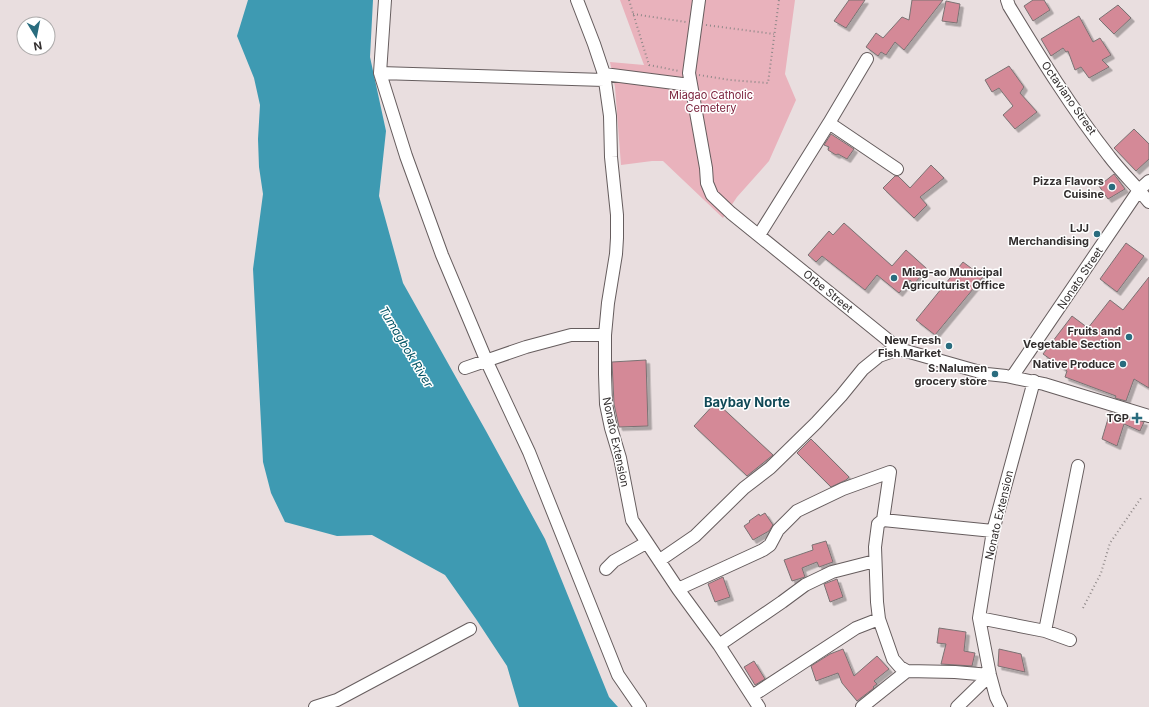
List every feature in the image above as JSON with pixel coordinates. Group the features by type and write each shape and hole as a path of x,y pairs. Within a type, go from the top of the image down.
{"street":[{"path":"385,0 380,73 416,184 442,255 487,362 529,452 618,675 640,707"},
{"name":"Nonato Extension","path":"577,0 594,44 604,77 610,116 611,157 617,215 616,254 608,303 605,335 606,396 610,422 620,458 632,520 646,543 660,560 719,645 759,707"},
{"name":"Orbe Street","path":"699,0 690,79 706,168 707,183 712,195 899,348 924,357 986,374 1034,381 1148,414"},
{"name":"Octaviano Street","path":"1004,0 1048,70 1109,156 1149,202"},
{"path":"759,235 867,59"},
{"path":"380,73 690,79"},
{"path":"829,123 897,169"},
{"name":"Nonato Street","path":"1009,377 1140,190 1149,181"},
{"path":"464,368 487,362 526,347 571,335 605,335"},
{"path":"660,560 694,536 744,488 770,468 816,423 863,369 878,356 899,348"},
{"name":"Nonato Extension","path":"1001,707 996,697 990,675 979,618 993,531 1034,381"},
{"path":"1045,631 1078,466"},
{"path":"678,588 763,550 770,545 778,530 796,512 843,489 890,472 883,520 878,524 874,547 874,561 879,619 893,659 900,667 907,671 955,672 990,675"},
{"path":"883,520 993,531"},
{"path":"606,569 614,561 646,543"},
{"path":"719,645 805,585 832,572 874,561"},
{"path":"979,618 1045,631 1070,640"},
{"path":"752,696 856,628 879,619"},
{"path":"315,707 337,700 470,629"},
{"path":"862,707 907,671"},
{"path":"957,707 990,675"}],"path":[{"path":"629,0 650,66 690,79 768,83 779,0"},
{"path":"1083,608 1101,573 1110,543 1141,498"}],"green space":[{"name":"Miagao Catholic Cemetery","path":"620,0 795,0 785,74 796,100 769,161 737,197 723,218 663,161 621,165 615,87 610,62 644,65"}],"water":[{"name":"Tumagbok River","path":"248,0 373,0 370,57 386,131 379,196 403,283 545,539 609,697 618,707 519,707 507,666 445,575 372,535 337,536 285,522 271,493 263,462 253,269 263,194 259,167 258,139 260,105 254,78 237,36"}],"building":[{"path":"849,0 865,0 846,28 834,21"},
{"path":"912,0 943,0 904,50 895,42 886,55 881,52 878,56 866,47 876,33 883,38 902,17 909,20"},
{"path":"1033,0 1044,0 1050,10 1033,21 1024,6"},
{"path":"946,1 960,4 957,23 942,21"},
{"path":"1118,5 1131,18 1114,34 1099,19"},
{"path":"1079,16 1093,42 1100,38 1111,55 1102,60 1109,67 1089,78 1081,67 1075,70 1068,51 1066,52 1063,48 1051,56 1041,39"},
{"path":"1009,66 1024,87 1020,93 1037,112 1015,129 1003,115 1013,106 999,88 992,92 985,80"},
{"path":"1134,129 1149,144 1149,159 1136,171 1114,148"},
{"path":"831,134 854,149 847,159 838,154 836,155 828,150 829,147 824,145"},
{"path":"931,165 944,178 920,197 927,205 914,218 883,188 895,176 898,176 910,188"},
{"name":"Pizza Flavors Cuisine","path":"1114,174 1125,189 1108,199 1099,186"},
{"path":"844,223 892,266 906,250 927,269 914,284 910,280 899,293 877,275 865,290 822,256 816,262 808,255 829,231 833,235"},
{"path":"1126,243 1144,256 1117,292 1100,279"},
{"path":"963,262 983,277 935,335 916,320"},
{"path":"1149,277 1149,388 1134,379 1126,401 1115,398 1116,396 1065,377 1067,371 1043,354 1072,316 1088,328 1110,300 1123,310"},
{"path":"646,360 648,426 619,427 614,404 612,362"},
{"path":"716,402 773,455 747,476 694,426"},
{"path":"1110,412 1144,422 1140,431 1124,424 1117,446 1102,439"},
{"path":"811,439 849,477 846,480 831,487 797,453"},
{"path":"765,513 773,525 769,531 753,540 744,526 759,514 760,516"},
{"path":"826,541 833,562 819,567 817,562 802,568 805,577 792,581 784,560 813,550 812,545"},
{"path":"723,577 730,597 715,602 708,584"},
{"path":"837,579 843,597 830,602 824,584"},
{"path":"939,628 966,632 964,651 975,653 972,666 941,664 946,644 937,643"},
{"path":"843,649 854,676 877,656 889,669 874,681 877,684 873,687 874,688 857,701 842,683 838,673 816,681 811,666 830,654"},
{"path":"999,649 1021,654 1025,672 998,666"},
{"path":"754,661 765,679 755,685 744,667"}],"place":[{"name":"Pizza Flavors Cuisine","path":"1112,187"},
{"name":"LJJ Merchandising","path":"1097,234"},
{"name":"Miag-ao Municipal Agriculturist Office","path":"894,278"},
{"name":"Fruits and Vegetable Section","path":"1129,337"},
{"name":"New Fresh Fish Market","path":"949,346"},
{"name":"Native Produce","path":"1123,364"},
{"name":"S.Nalumen grocery store","path":"995,374"},
{"name":"TGP","path":"1137,418"}],"district":[{"name":"Baybay Norte","path":"747,402"}]}
